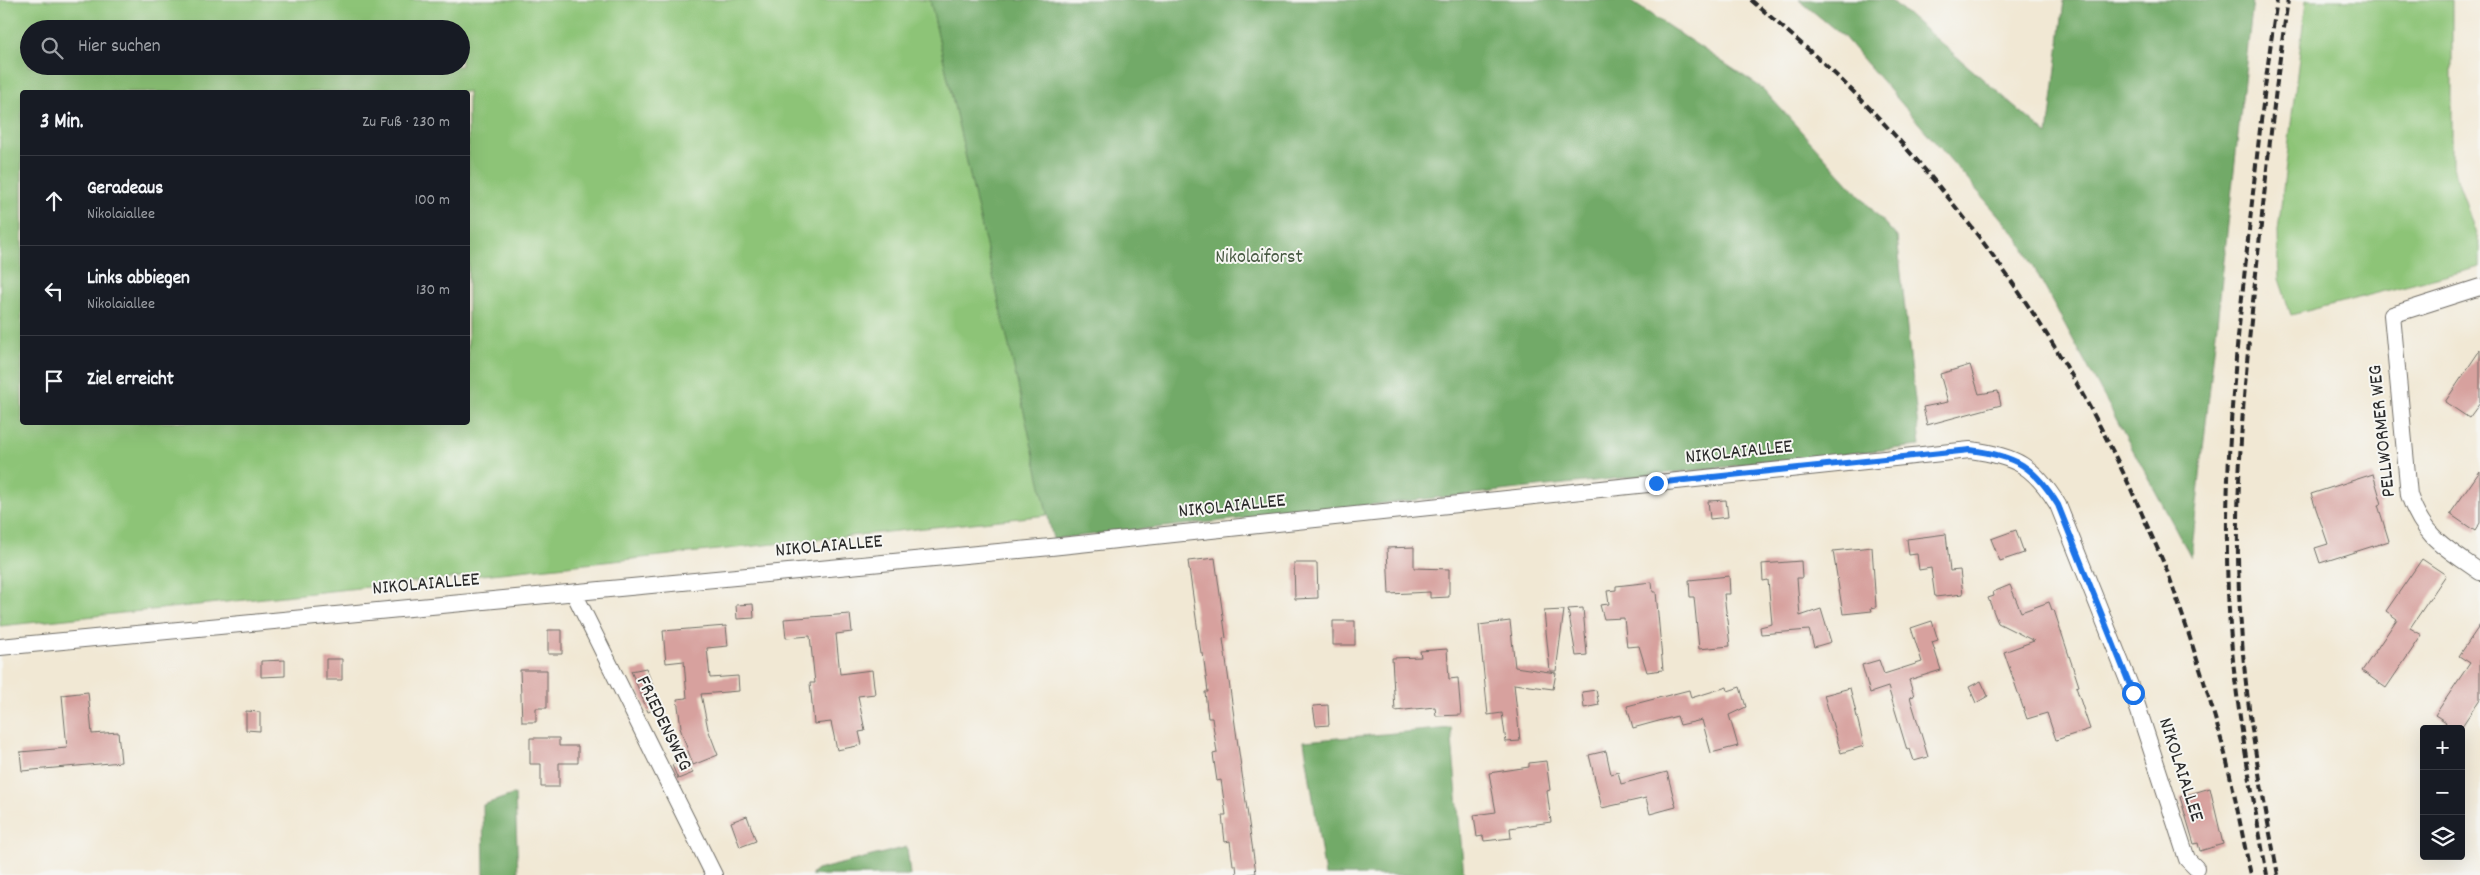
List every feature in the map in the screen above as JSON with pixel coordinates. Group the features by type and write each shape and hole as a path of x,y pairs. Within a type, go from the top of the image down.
{"street":[{"name":"PELLWORMER WEG","path":"2480,287 2392,315 2405,457 2416,516 2427,532 2480,572"},
{"name":"NIKOLAIALLEE","path":"0,647 1051,547 1970,450 1997,453 2022,465 2043,482 2058,505 2133,693 2187,859 2196,868"},
{"name":"FRIEDENSWEG","path":"574,592 714,875"}],"green space":[{"path":"0,0 930,0 1048,515 0,626"},
{"name":"Nikolaiforst","path":"930,0 1629,0 1762,88 1897,237 1920,446 1053,539"},
{"path":"1799,0 1891,0 2048,135 2064,0 2253,0 2191,557 2018,238 1844,37"},
{"path":"2306,0 2452,0 2452,164 2480,246 2480,267 2291,315 2279,279 2278,231"},
{"path":"1451,728 1464,875 1325,875 1304,741"},
{"path":"515,794 518,875 484,875 483,805"},
{"path":"907,847 910,875 811,875 817,870"}],"building":[{"path":"2480,350 2480,403 2469,418 2445,402"},
{"path":"1970,365 1979,394 1998,391 2001,405 1927,425 1923,407 1948,402 1940,374"},
{"path":"2480,471 2480,523 2475,531 2450,514"},
{"path":"2373,474 2382,504 2378,505 2389,541 2320,563 2315,548 2328,544 2311,494"},
{"path":"1726,500 1728,517 1710,519 1708,501"},
{"path":"2016,530 2024,553 2000,561 1991,539"},
{"path":"1946,534 1950,571 1960,570 1963,594 1935,597 1931,568 1919,570 1917,554 1909,555 1907,539"},
{"path":"1414,547 1414,568 1449,569 1449,597 1430,598 1430,592 1389,594 1387,548"},
{"path":"1872,547 1876,607 1871,608 1872,611 1843,614 1833,551"},
{"path":"1215,558 1226,638 1223,639 1256,873 1244,875 1237,875 1236,865 1233,865 1230,841 1225,842 1222,815 1226,815 1221,780 1217,781 1213,754 1217,753 1212,718 1208,718 1205,692 1208,692 1188,561"},
{"path":"2422,559 2446,575 2410,628 2422,635 2386,688 2362,671 2397,619 2386,611"},
{"path":"1801,561 1802,578 1797,578 1800,616 1821,609 1831,642 1814,647 1809,630 1761,634 1760,627 1772,624 1768,580 1763,581 1762,564"},
{"path":"1294,563 1317,563 1318,598 1295,599"},
{"path":"1729,576 1730,594 1724,594 1730,646 1699,649 1694,597 1690,597 1689,580"},
{"path":"1652,582 1653,592 1656,592 1663,670 1647,672 1639,646 1627,647 1624,618 1604,619 1600,605 1609,604 1607,591 1616,590 1616,586"},
{"path":"2010,585 2021,612 2049,602 2052,610 2054,610 2079,686 2076,687 2090,729 2056,740 2047,713 2027,719 2004,652 2034,641 1998,623 1988,598 1994,596 1993,592"},
{"path":"753,604 754,618 737,619 736,605"},
{"path":"1583,608 1587,655 1576,656 1568,609"},
{"path":"1564,610 1556,671 1550,671 1544,611"},
{"path":"850,614 852,632 836,634 840,674 872,670 875,694 858,696 865,731 859,732 862,745 837,750 831,722 814,724 810,683 815,683 810,636 786,638 784,619"},
{"path":"1333,621 1355,621 1355,645 1333,645"},
{"path":"1510,621 1515,667 1556,673 1553,689 1514,684 1520,741 1506,742 1502,713 1488,715 1479,625"},
{"path":"1932,621 1938,640 1932,642 1941,670 1909,680 1914,696 1910,697 1928,757 1914,761 1910,749 1907,750 1888,687 1870,693 1862,665 1879,660 1884,674 1922,662 1911,628"},
{"path":"2480,625 2480,699 2463,725 2444,725 2446,722 2435,715 2470,663 2459,656"},
{"path":"726,626 728,646 707,648 710,678 738,676 739,691 701,694 708,729 718,755 693,765 680,728 677,699 687,698 684,661 666,663 663,631"},
{"path":"548,630 562,630 562,654 548,654"},
{"path":"1447,649 1449,679 1458,678 1461,715 1436,716 1435,707 1395,711 1392,658 1421,657 1420,651"},
{"path":"326,659 342,659 342,680 326,680"},
{"path":"285,660 285,676 261,677 261,661"},
{"path":"646,668 661,707 648,712 631,671"},
{"path":"520,670 547,670 547,708 536,708 536,722 522,722"},
{"path":"1981,681 1988,696 1976,703 1969,687"},
{"path":"1727,687 1728,691 1740,687 1746,707 1729,715 1738,746 1711,753 1702,720 1680,725 1677,716 1633,728 1627,706 1689,690 1691,698"},
{"path":"1850,688 1864,746 1841,753 1824,695"},
{"path":"1596,690 1599,705 1584,708 1582,692"},
{"path":"88,692 92,734 118,732 121,762 22,771 20,752 67,748 62,695"},
{"path":"1328,705 1329,725 1316,726 1313,706"},
{"path":"246,711 260,712 260,731 246,730"},
{"path":"530,738 559,738 559,746 578,746 578,763 559,763 559,787 541,787 541,764 530,764"},
{"path":"1606,751 1611,774 1618,772 1621,784 1667,772 1676,807 1650,814 1646,798 1602,808 1589,755"},
{"path":"686,759 693,773 678,779 672,765"},
{"path":"1546,761 1550,790 1547,791 1551,822 1510,828 1511,838 1484,841 1483,836 1477,837 1474,815 1496,812 1489,773 1529,767 1529,763"},
{"path":"2210,788 2223,844 2200,851 2198,843 2194,844 2180,797"},
{"path":"747,816 756,841 740,847 731,822"}],"railway":[{"path":"1751,0 1847,85 1877,116 1956,207 2027,304 2089,406 2117,459 2169,576 2225,754 2251,875"},
{"path":"2267,875 2236,689 2230,626 2227,534 2230,442 2237,351 2260,130 2277,0"},
{"path":"2278,875 2251,720 2243,657 2238,535 2241,445 2248,354 2271,132 2288,0"}],"route":[{"path":"1656,483 1970,450 1997,453 2022,465 2043,482 2058,505 2133,693"}]}
